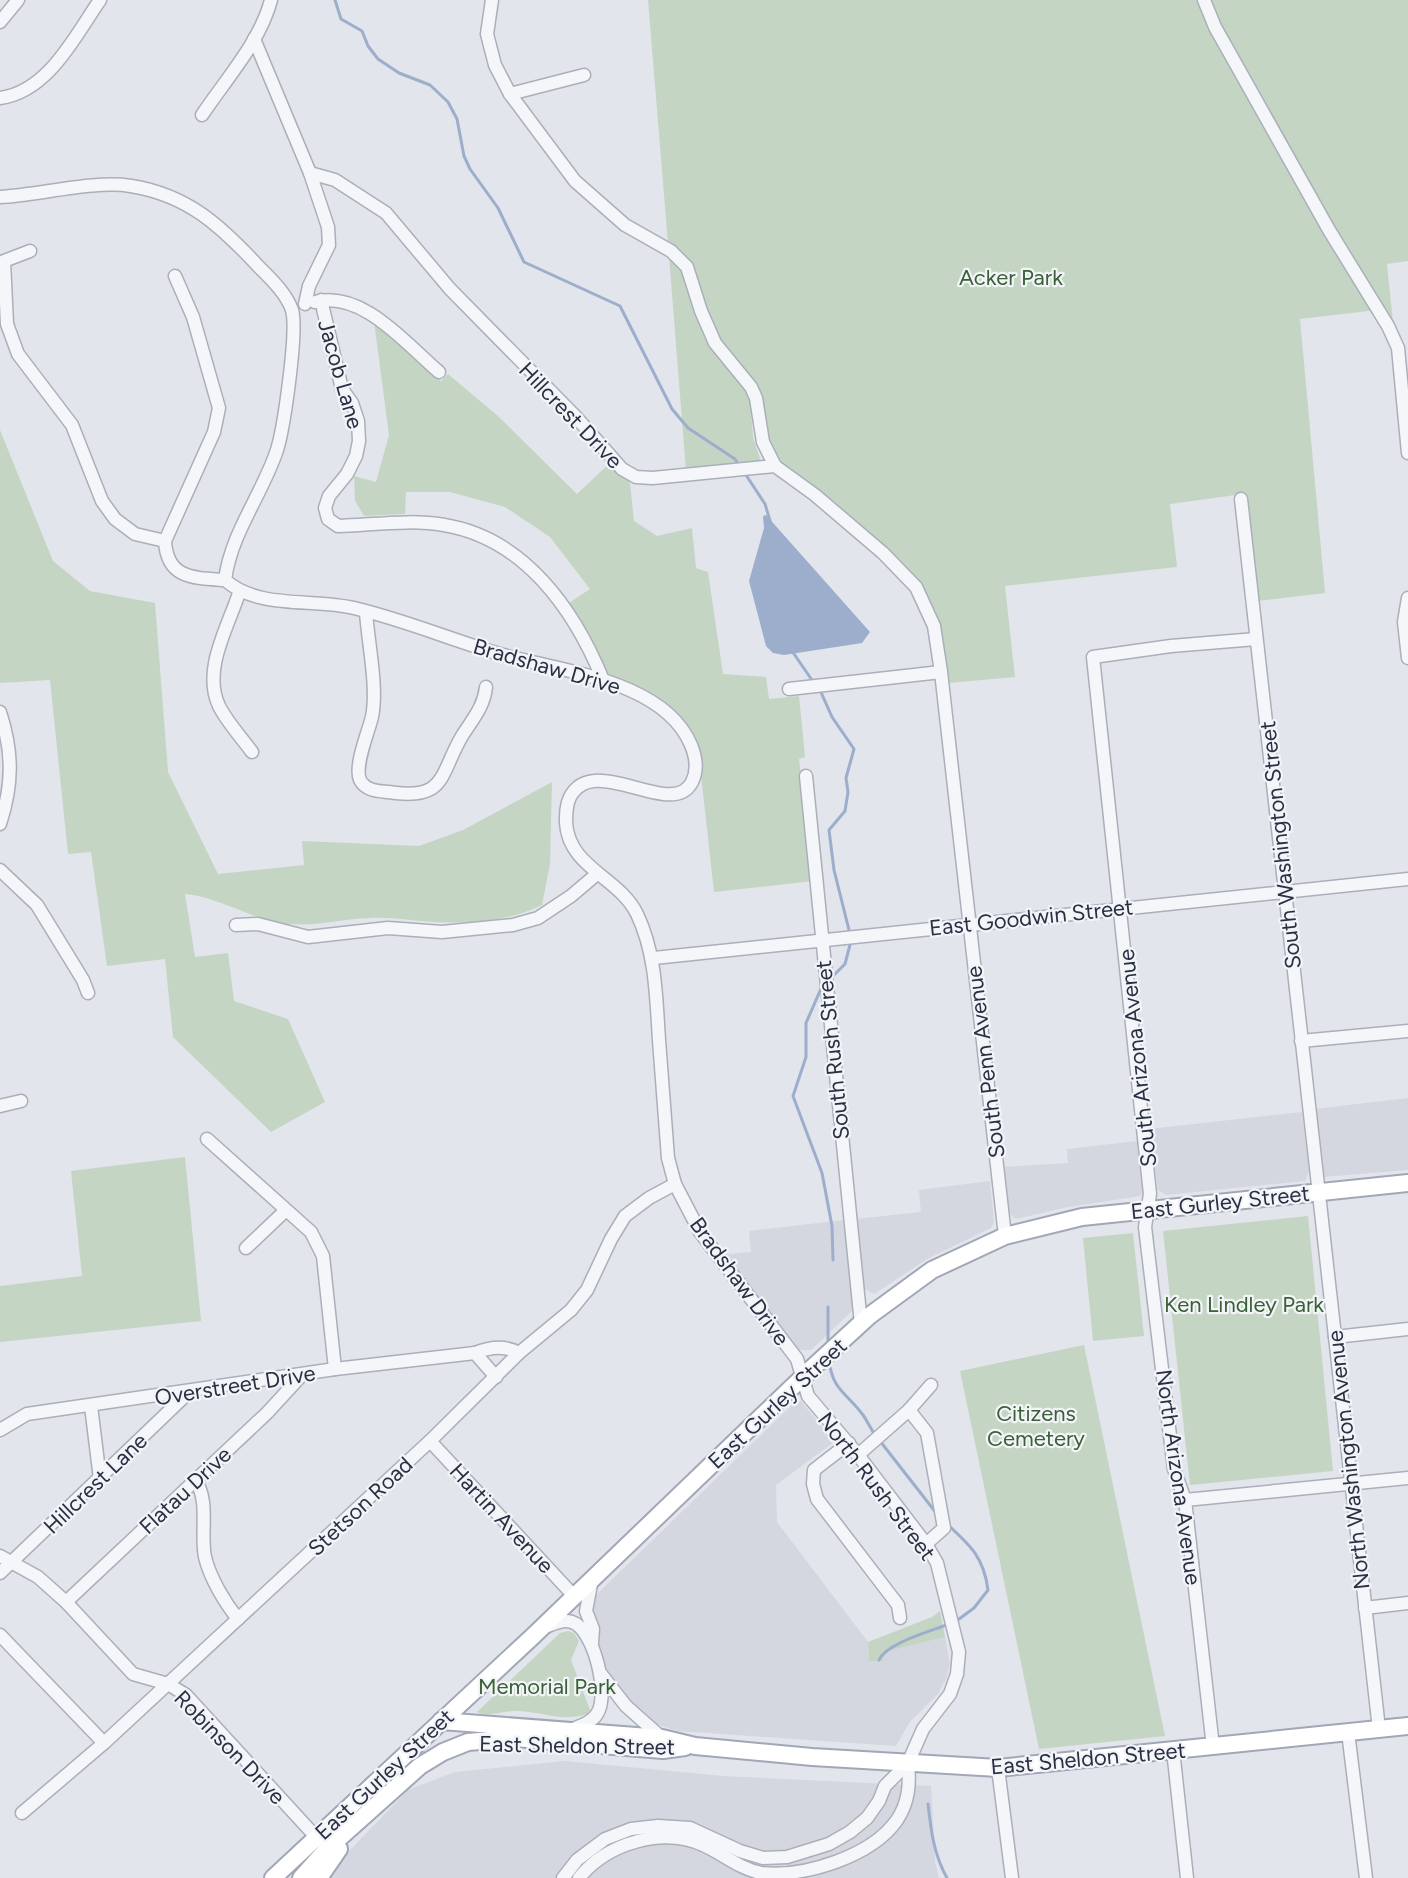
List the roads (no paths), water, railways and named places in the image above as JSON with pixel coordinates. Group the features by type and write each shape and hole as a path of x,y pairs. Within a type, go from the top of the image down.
{"main road":[{"name":"East Gurley Street","path":"273,1878 531,1638 803,1376 861,1323 899,1292 932,1270 1005,1236 1075,1218 1408,1183"},
{"name":"East Sheldon Street","path":"441,1720 662,1738 695,1746 998,1768 1408,1726"},
{"name":"East Sheldon Street","path":"347,1834 420,1767 443,1752 468,1742 514,1738 663,1750 695,1746"},
{"path":"288,1878 325,1842 343,1812"},
{"path":"302,1878 327,1850 347,1834"},
{"path":"319,1878 347,1834"}],"street":[{"path":"0,22 18,0"},
{"path":"0,98 14,97 40,81 100,0"},
{"path":"202,115 254,39 271,0"},
{"path":"492,0 487,34 495,65 510,94 575,181 625,225 671,250 687,267 700,310 715,343 751,387 756,398 763,442 775,466 815,495 866,538 916,587 934,626 941,672 789,689"},
{"path":"1204,0 1215,27 1329,230 1388,326 1398,348 1408,453"},
{"path":"254,39 310,173 328,227 329,245 309,286 305,304"},
{"path":"510,94 584,75"},
{"name":"Hillcrest Drive","path":"310,173 335,180 386,213 450,289 576,417 622,469 636,477 652,478 775,466"},
{"path":"0,197 118,186 163,193 189,205 224,230 278,286 292,311 294,346 277,449 228,557 225,580"},
{"path":"30,251 4,261 7,324 18,354 72,425 102,501 115,519 135,534 165,541"},
{"path":"175,276 193,317 219,408 214,432 165,541 166,555 175,569 192,578 225,580 239,593 214,667 213,683 219,706 252,752"},
{"path":"292,311 305,304 321,300 339,299 356,305 380,322 439,372"},
{"name":"Jacob Lane","path":"321,300 342,389 352,403 358,421 359,441 347,474 329,496 325,508 328,519 338,526 442,524 469,530 517,555 544,580 590,647 603,680"},
{"name":"South Washington Street","path":"1241,499 1319,1191"},
{"name":"Bradshaw Drive","path":"239,593 258,598 320,603 366,612 497,653 603,680 627,688 653,703 687,736 694,753 696,771 691,785 679,792 663,794 610,781 588,781 574,789 567,803 567,833 574,850 597,874 623,894 636,912 654,958 668,1158 675,1184 700,1232 797,1359 803,1376"},
{"path":"1408,598 1404,622 1408,658"},
{"path":"366,612 372,715 358,769 360,780 369,789 409,795 429,790 440,782 460,740 480,709 486,687"},
{"name":"South Arizona Avenue","path":"1149,1209 1120,908 1092,657 1171,645 1256,639"},
{"name":"South Penn Avenue","path":"941,672 1005,1236"},
{"path":"0,712 10,742 10,779 0,824"},
{"name":"South Rush Street","path":"806,776 861,1323"},
{"path":"0,870 37,905 83,980 88,993"},
{"path":"236,925 258,924 308,937 388,928 442,932 513,925 537,918 571,896 597,874"},
{"name":"East Goodwin Street","path":"654,958 1408,879"},
{"path":"1301,1041 1408,1031"},
{"path":"0,1106 21,1101"},
{"path":"207,1139 311,1232 323,1256 335,1369"},
{"name":"Stetson Road","path":"22,1813 104,1743 430,1441 519,1353 576,1304 587,1290 625,1216 675,1184"},
{"name":"North Washington Avenue","path":"1319,1191 1379,1729"},
{"name":"North Arizona Avenue","path":"1149,1209 1145,1227 1174,1469 1185,1500 1213,1747"},
{"path":"246,1248 285,1211"},
{"path":"1335,1337 1408,1329"},
{"name":"Overstreet Drive","path":"0,1430 27,1414 188,1393 335,1369 475,1353 485,1349 509,1347 519,1353"},
{"path":"475,1353 496,1377"},
{"name":"Flatau Drive","path":"66,1602 302,1376"},
{"name":"North Rush Street","path":"803,1376 808,1396 849,1443 926,1544 943,1579 959,1652 957,1674 950,1694 923,1729 908,1763"},
{"path":"858,1455 909,1410 931,1385"},
{"name":"Hillcrest Lane","path":"0,1573 5,1560 100,1479 188,1393"},
{"path":"91,1406 100,1479"},
{"path":"909,1410 927,1433 944,1528 926,1544"},
{"name":"Hartin Avenue","path":"430,1441 574,1596"},
{"path":"849,1443 813,1470 813,1484 817,1499 898,1605 900,1618"},
{"path":"1185,1500 1408,1478"},
{"path":"195,1480 203,1491 202,1539 206,1560 228,1607 238,1619"},
{"name":"Robinson Drive","path":"5,1560 38,1577 66,1602 133,1674 168,1684 186,1695 316,1837"},
{"path":"592,1579 586,1611 593,1629 592,1644"},
{"path":"1365,1608 1408,1603"},
{"path":"531,1638 546,1627 562,1621 574,1623 584,1631 592,1644 602,1695 598,1713 590,1721 568,1730"},
{"path":"0,1635 104,1743"},
{"path":"599,1671 626,1706 662,1738"},
{"path":"1348,1732 1366,1878"},
{"path":"1173,1750 1187,1878"},
{"path":"562,1878 577,1860 605,1839 631,1829 658,1826 690,1828 740,1851 763,1858 787,1857 829,1844 850,1832 867,1818 879,1801 885,1786 908,1763"},
{"path":"579,1878 606,1854 628,1843 657,1838 682,1839 701,1844 742,1867 761,1872 792,1874 842,1860 883,1835 897,1821 910,1786 908,1763"},
{"path":"998,1768 1012,1878"}],"water":[{"path":"766,515 870,632 862,643 784,655 773,653 766,646 749,581 764,528 763,516"}],"waterway":[{"path":"335,0 341,19 362,31 368,46 378,59 399,73 430,85 448,102 457,119 464,156 470,169 498,208 524,262 620,306 672,409 688,428 735,459 740,467"},
{"path":"744,472 765,504 771,524"},
{"path":"792,651 814,683"},
{"path":"820,690 832,717 854,749 846,778 848,792 845,811 829,830 834,870 850,934"},
{"path":"831,978 845,964 851,941"},
{"path":"823,984 806,1023 806,1057 793,1096 822,1173 832,1226 833,1260"},
{"path":"828,1307 828,1347"},
{"path":"829,1360 837,1385 863,1415 876,1436"},
{"path":"880,1441 937,1514"},
{"path":"948,1525 980,1561 988,1590 974,1608 955,1622"},
{"path":"879,1660 890,1648 949,1624"},
{"path":"928,1804 936,1852 947,1878"}],"park label":[{"name":"Acker Park","path":"1011,277"},
{"name":"Ken Lindley Park","path":"1244,1304"},
{"name":"Citizens Cemetery","path":"1036,1426"},
{"name":"Memorial Park","path":"547,1686"}]}
